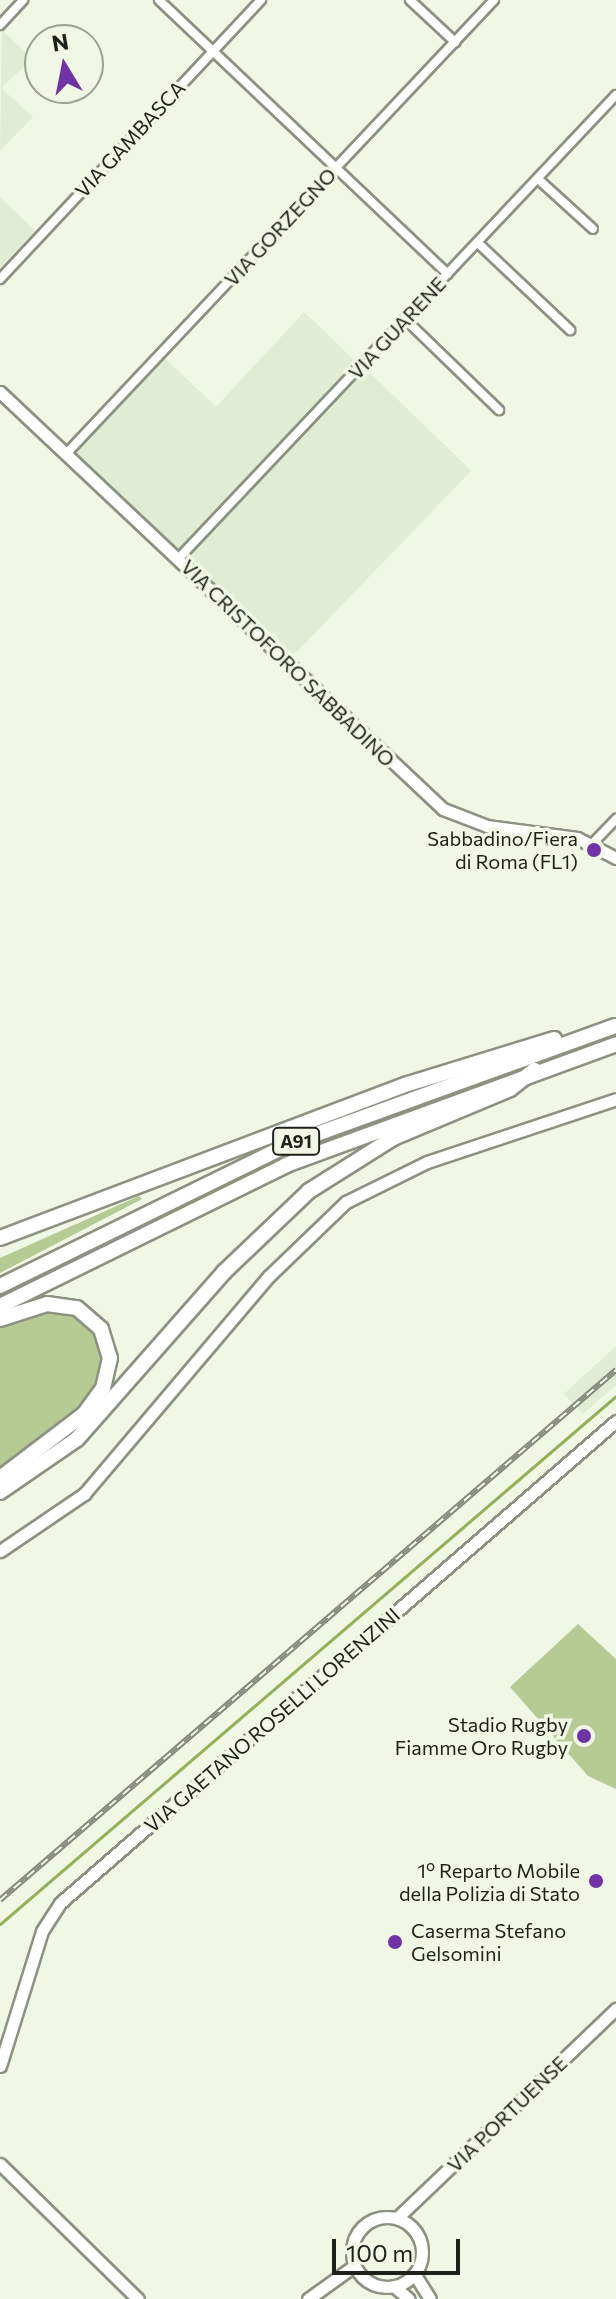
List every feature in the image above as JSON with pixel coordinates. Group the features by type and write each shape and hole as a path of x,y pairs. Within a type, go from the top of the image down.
{"highway":[{"path":"0,1238 500,1051 611,1028"},
{"name":"A91","path":"0,1286 292,1143 611,1028"},
{"name":"A91","path":"0,1306 286,1165 534,1070 616,1044"},
{"path":"0,1492 77,1439 232,1263 309,1191 393,1138 510,1089 534,1070"},
{"path":"0,1319 47,1304 77,1308 101,1329 110,1358 103,1388 84,1414 0,1478"}],"street":[{"path":"0,25 23,0"},
{"path":"159,0 448,274"},
{"name":"VIA GAMBASCA","path":"0,279 261,0"},
{"path":"410,0 455,42"},
{"name":"VIA GORZEGNO","path":"66,454 494,0"},
{"name":"VIA GUARENE","path":"178,559 616,95"},
{"path":"538,179 593,229"},
{"path":"478,243 570,330"},
{"path":"405,319 499,410"},
{"name":"VIA CRISTOFORO SABBADINO","path":"0,392 443,809 487,826 592,844 616,858"},
{"path":"592,844 616,819"},
{"path":"0,1551 89,1490 269,1276 350,1200 427,1162 616,1099"},
{"name":"VIA GAETANO ROSELLI LORENZINI","path":"0,2066 56,1907 616,1421"},
{"name":"VIA PORTUENSE","path":"397,2218 616,2009"},
{"path":"0,2164 138,2299"},
{"path":"415,2275 395,2287 375,2286 354,2266 353,2243 365,2224 397,2218 422,2242 415,2275 430,2299"},
{"path":"308,2299 354,2266"},
{"path":"395,2287 409,2299"}],"shaded area":[{"path":"2,30 24,51 24,66 1,88"},
{"path":"1,88 33,117 0,151"},
{"path":"0,197 35,231 0,267"},
{"path":"304,312 355,361 178,551 73,451 164,357 216,407"},
{"path":"365,368 471,471 290,659 184,556"},
{"path":"616,1346 616,1385 583,1414 564,1394"}],"green space":[{"path":"139,1196 142,1199 0,1273 0,1258"},
{"path":"47,1311 71,1312 96,1330 105,1359 100,1379 81,1410 0,1473 0,1327"},
{"name":"Stadio Rugby Fiamme Oro Rugby","path":"578,1624 616,1659 616,1789 588,1776 510,1687"}],"waterway":[{"path":"0,1924 616,1396"}],"railway":[{"path":"0,1900 616,1370"}],"place":[{"name":"Sabbadino/Fiera di Roma (FL1)","path":"594,850"},
{"name":"Stadio Rugby Fiamme Oro Rugby","path":"584,1736"},
{"name":"1º Reparto Mobile della Polizia di Stato","path":"596,1881"},
{"name":"Caserma Stefano Gelsomini","path":"395,1942"}]}
